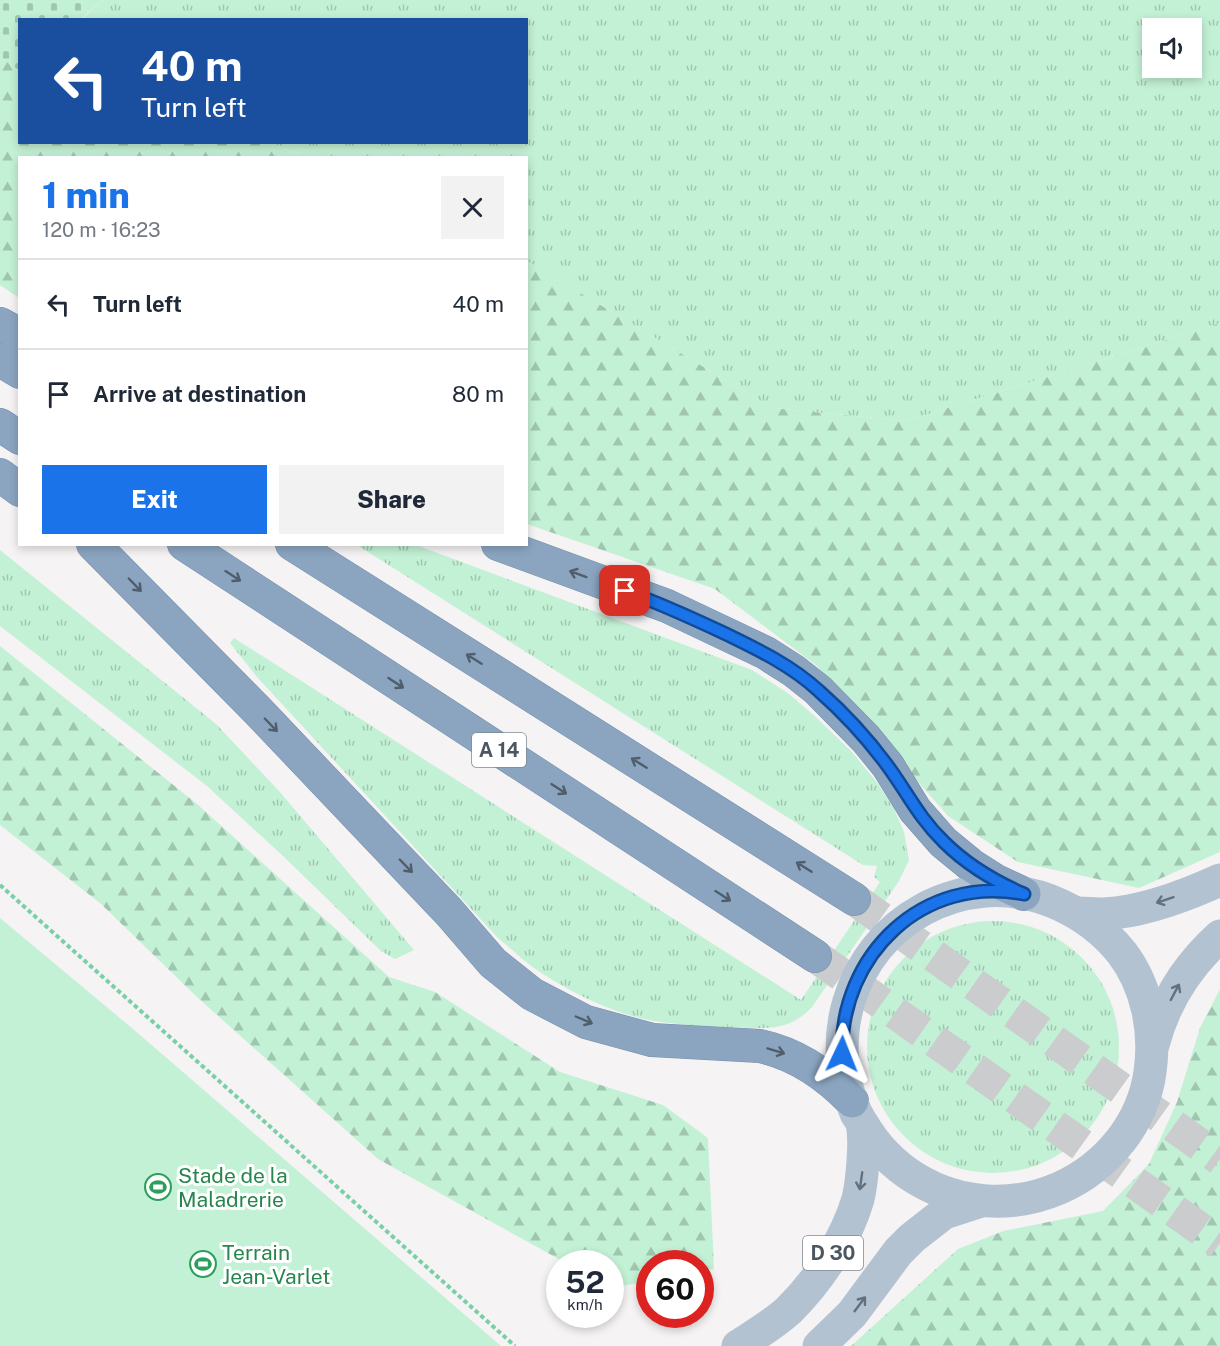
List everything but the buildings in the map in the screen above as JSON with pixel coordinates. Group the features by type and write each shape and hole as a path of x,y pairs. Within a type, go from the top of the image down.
{"highway":[{"path":"0,324 18,334"},
{"path":"0,360 18,371"},
{"path":"0,425 18,437"},
{"path":"0,475 18,488"},
{"path":"95,546 258,711 449,912 493,963 532,994 586,1022 652,1040 760,1046 775,1049 814,1067 857,1112"},
{"name":"A 14","path":"187,546 815,956"},
{"path":"295,546 854,899"},
{"path":"503,546 667,606 766,653 794,671 819,690 866,739 888,766 915,810 943,842 971,865 996,881 1024,894"}],"main road":[{"path":"1077,913 1105,914 1130,910 1160,902 1220,880"},
{"path":"1153,1046 1147,1007 1132,970 1113,944 1077,913 1047,900 1024,894 985,891 938,902 909,918 874,950 854,985 843,1023 843,1070 857,1112 875,1143 911,1176 939,1191 981,1201 1017,1201 1049,1193 1078,1179 1103,1160 1124,1136 1140,1108 1150,1078 1157,1030 1178,986 1204,950 1220,936"},
{"name":"D 30","path":"738,1346 788,1311 811,1285 840,1241 855,1207 861,1182 863,1160 857,1112"},
{"name":"D 30","path":"819,1346 852,1314 898,1252 912,1238 944,1213 981,1201"}],"path":[{"path":"0,885 515,1346"}],"green space":[{"path":"0,0 103,0 82,18 18,18 18,69 0,57"},
{"path":"103,0 1220,0 1220,323 906,421 772,408 528,262 528,156 304,156 274,144 528,144 528,18 83,18"},
{"path":"0,57 18,69 18,144 274,144 304,156 18,156 18,297 0,285"},
{"path":"528,262 772,408 906,421 1220,323 1220,852 1139,888 1018,862 948,816 817,666 715,589 528,524"},
{"path":"359,546 419,546 752,670 789,694 852,752 878,784 894,809 904,832 909,860 899,881 812,1007 803,1015 784,1025 765,1028 654,1021 608,1008 550,979 498,938 257,677 230,643 234,638 801,1000 880,882 874,877 877,866 863,865"},
{"path":"0,550 216,724 279,791 414,950 395,959 381,951 207,786 0,626"},
{"path":"0,646 197,804 389,977 435,992 560,1072 663,1105 708,1138 713,1250 636,1250 636,1283 624,1286 624,1250 546,1250 546,1252 378,1159 198,998 100,903 0,825"},
{"name":"Stade de la Maladrerie","path":"0,918 133,1029 501,1346 0,1346"},
{"path":"981,921 1005,921 1030,926 1053,936 1073,949 1091,967 1104,987 1114,1010 1119,1047 1117,1072 1110,1095 1091,1127 1073,1145 1053,1158 1030,1168 1005,1173 981,1173 956,1168 933,1158 913,1145 895,1127 882,1107 872,1084 867,1059 867,1035 872,1010 882,987 895,967 913,949 933,936 956,926"},
{"path":"1220,989 1220,1346 851,1346 958,1249 1003,1231 1103,1211 1149,1164 1177,1102 1200,1028"}],"tunnel":[{"path":"854,899 1220,1159"},
{"path":"815,956 1220,1243"}],"place":[{"name":"Stade de la Maladrerie","path":"158,1187"},
{"name":"Terrain Jean-Varlet","path":"203,1264"}],"route":[{"path":"625,591 667,606 746,643 794,671 819,690 866,739 888,766 915,810 943,842 971,865 996,881 1024,894 985,891 953,897 924,909 897,927 874,950 857,977 846,1007 842,1054"}]}
